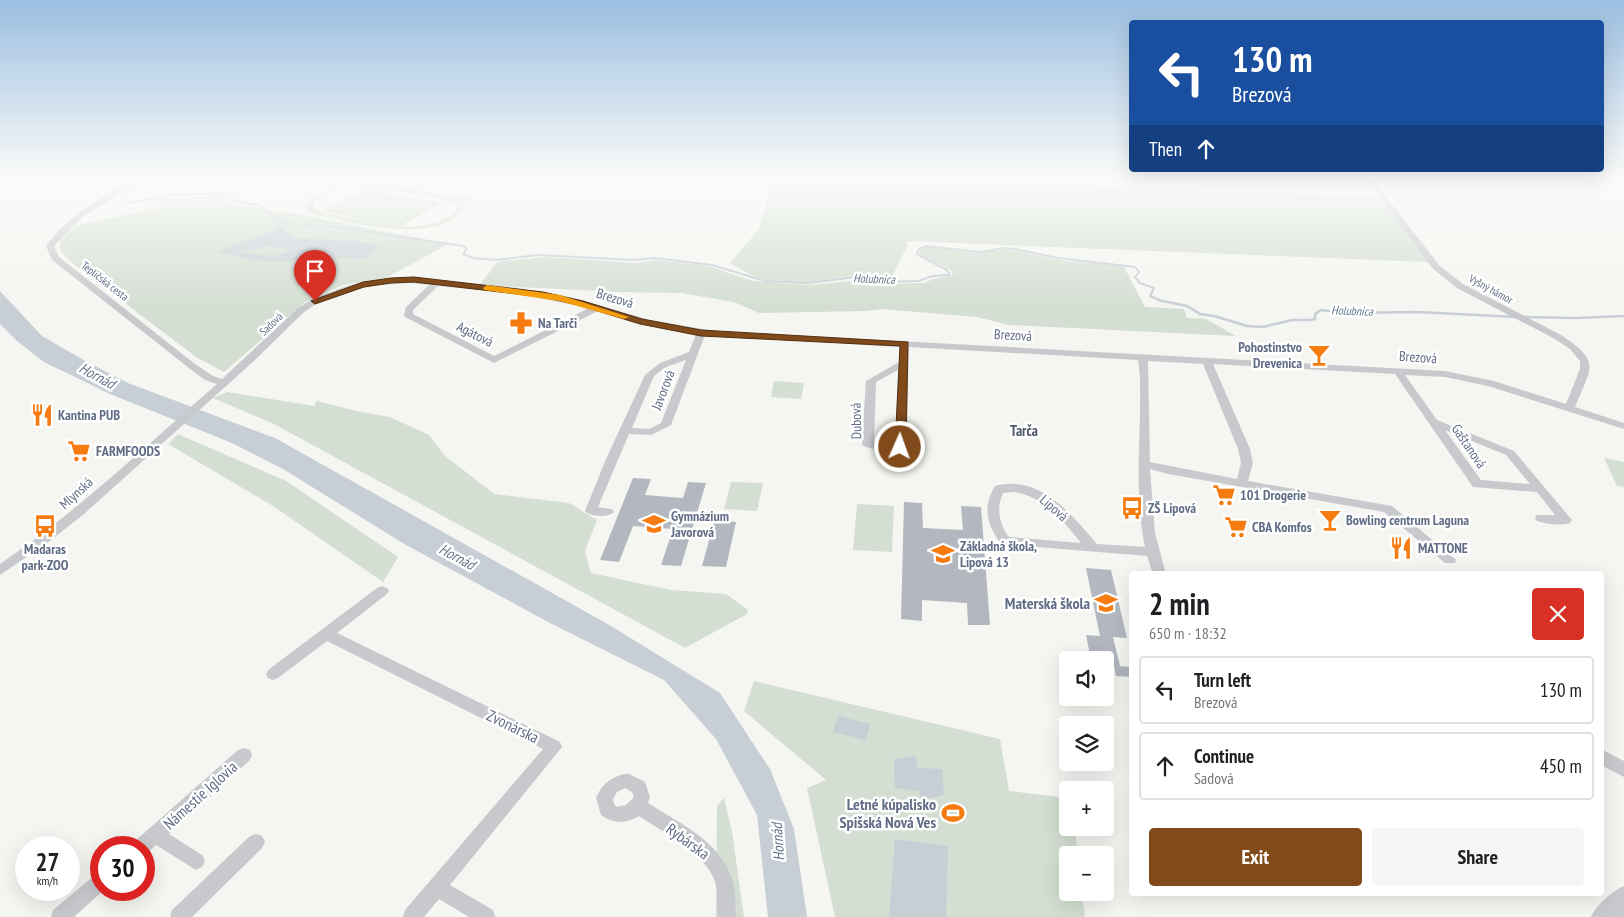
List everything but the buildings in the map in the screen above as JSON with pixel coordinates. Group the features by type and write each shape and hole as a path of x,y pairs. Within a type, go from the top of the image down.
{"street":[{"name":"Tepličská cesta","path":"70,223 50,246 55,258 192,366 209,378 223,382"},
{"name":"Vyšný hámor","path":"1402,223 1436,267 1460,286 1567,342 1585,361 1583,377 1576,388 1569,408"},
{"name":"Sadová","path":"223,382 301,310 315,301 355,286 399,280"},
{"name":"Brezová","path":"399,280 437,282 543,295 640,321 701,333 1445,374 1474,380 1624,426"},
{"name":"Agátová","path":"437,282 409,308 408,314 494,360 596,308"},
{"name":"Javorová","path":"625,431 651,432 666,425 701,333"},
{"name":"Dubová","path":"904,344 904,362 900,447 868,445 870,381 904,362"},
{"name":"Javorová","path":"608,512 591,511 650,375 663,365 693,354"},
{"path":"1142,356 1144,374 1146,507 1152,551 1159,571"},
{"path":"1206,360 1244,449 1247,463 1242,483"},
{"name":"Gaštanová","path":"1397,370 1477,484 1540,488"},
{"name":"Mlynská","path":"0,570 57,530 223,382"},
{"name":"Gaštanová","path":"1434,422 1510,453 1566,520 1541,518"},
{"path":"1146,464 1168,470 1388,509 1450,560"},
{"name":"Lipová","path":"1092,547 1051,503 1035,492 1012,487 999,489 996,493 992,513 998,532 1005,541 1142,552 1152,551"},
{"path":"273,674 382,591"},
{"name":"Zvonárska","path":"326,634 554,747 412,917"},
{"name":"Námestie Iglovia","path":"196,861 155,835 244,755"},
{"path":"1604,758 1624,770"},
{"name":"Rybárska","path":"638,806 705,852 716,862 724,879 727,917"},
{"path":"179,917 256,842"},
{"path":"437,887 486,917"},
{"path":"60,917 90,891"}],"shaded area":[{"path":"90,223 342,223 448,244 386,278 343,285 305,302 224,372 196,357 76,266 61,252 60,241 75,226"},
{"path":"351,223 380,223 398,226 382,223 406,223 400,226 415,226 445,223 434,227 414,229 393,229"},
{"path":"761,223 1399,223 1428,262 907,241 907,247 892,276 861,275 808,282 766,280 757,278 730,263 759,229"},
{"path":"929,246 975,253 1007,249 1065,261 1124,267 1145,307 1184,309 1187,318 1206,319 1236,336 1009,325 977,317 882,309 759,313 734,302 681,293 480,285 497,262 544,257 638,263 656,260 705,265 753,281 809,285 862,280 878,284 924,283 933,279 952,276 951,270 919,254 922,248"},
{"path":"774,381 804,383 801,399 771,397"},
{"path":"227,392 314,406 317,401 390,417 429,435 444,455 494,494 569,503 597,520 585,551 591,573 671,590 726,594 748,610 747,614 685,648 274,424 213,398"},
{"path":"178,434 286,481 398,557 383,582 273,506 168,444"},
{"path":"1604,458 1624,462 1624,487 1617,486"},
{"path":"731,482 763,483 757,511 724,509"},
{"path":"857,504 894,506 892,552 853,550"},
{"name":"Letné kúpalisko Spišská Nová Ves","path":"754,681 1000,739 1009,791 1059,797 1059,836 1076,836 1077,846 1059,846 1059,901 1083,901 1085,917 835,917 807,788 826,780 744,711"},
{"path":"724,798 732,832 744,917 716,917 717,806"}],"water":[{"path":"274,227 281,227 295,238 355,241 379,245 366,258 353,259 353,257 304,257 291,261 262,261 217,251 277,228","holes":["270,246 292,250 274,256 238,252"]},
{"name":"Hornád","path":"0,291 42,336 87,362 128,383 275,438 611,626 720,693 770,769 794,829 807,917 768,917 757,815 716,739 664,680 550,623 406,545 283,469 232,443 110,394 44,362 17,341 0,324"},
{"path":"838,716 870,724 866,740 833,732"},
{"path":"916,756 918,768 942,769 944,795 921,800 919,791 895,788 894,759"},
{"path":"895,839 948,846 946,917 889,917"}],"waterway":[{"name":"Holubnica","path":"284,223 327,226 463,246 467,249 463,254 473,258 496,260 539,255 633,260 656,258 712,265 765,281 808,283 864,276 878,282 918,281 933,276 950,275 947,270 917,254 919,249 926,246 980,252 1004,248 1058,258 1135,267 1139,272 1135,277 1140,283 1154,288 1150,296 1161,301"},
{"name":"Holubnica","path":"1161,301 1187,306 1200,314 1214,316 1247,326 1263,327 1292,320 1315,319 1315,314 1321,310 1348,313 1417,312 1516,317"},
{"name":"Holubnica","path":"1523,317 1576,318 1624,316"}],"slow traffic":[{"path":"487,288 560,298 624,317"}],"place":[{"name":"Na Tarči","path":"521,323"},
{"name":"Pohostinstvo Drevenica","path":"1319,355"},
{"name":"Kantina PUB","path":"42,415"},
{"name":"FARMFOODS","path":"79,451"},
{"name":"101 Drogerie","path":"1224,495"},
{"name":"ZŠ Lipová","path":"1132,508"},
{"name":"Bowling centrum Laguna","path":"1330,520"},
{"name":"Gymnázium Javorová","path":"654,524"},
{"name":"Madaras park-ZOO","path":"45,526"},
{"name":"CBA Komfos","path":"1236,527"},
{"name":"MATTONE","path":"1401,548"},
{"name":"Základná škola, Lipová 13","path":"943,554"},
{"name":"Materská škola","path":"1106,603"},
{"name":"Letné kúpalisko Spišská Nová Ves","path":"953,813"}],"district":[{"name":"Tarča","path":"1024,431"}],"route":[{"path":"315,301 371,282 414,280 519,291 560,298 640,321 701,333 904,344 900,447"}]}
